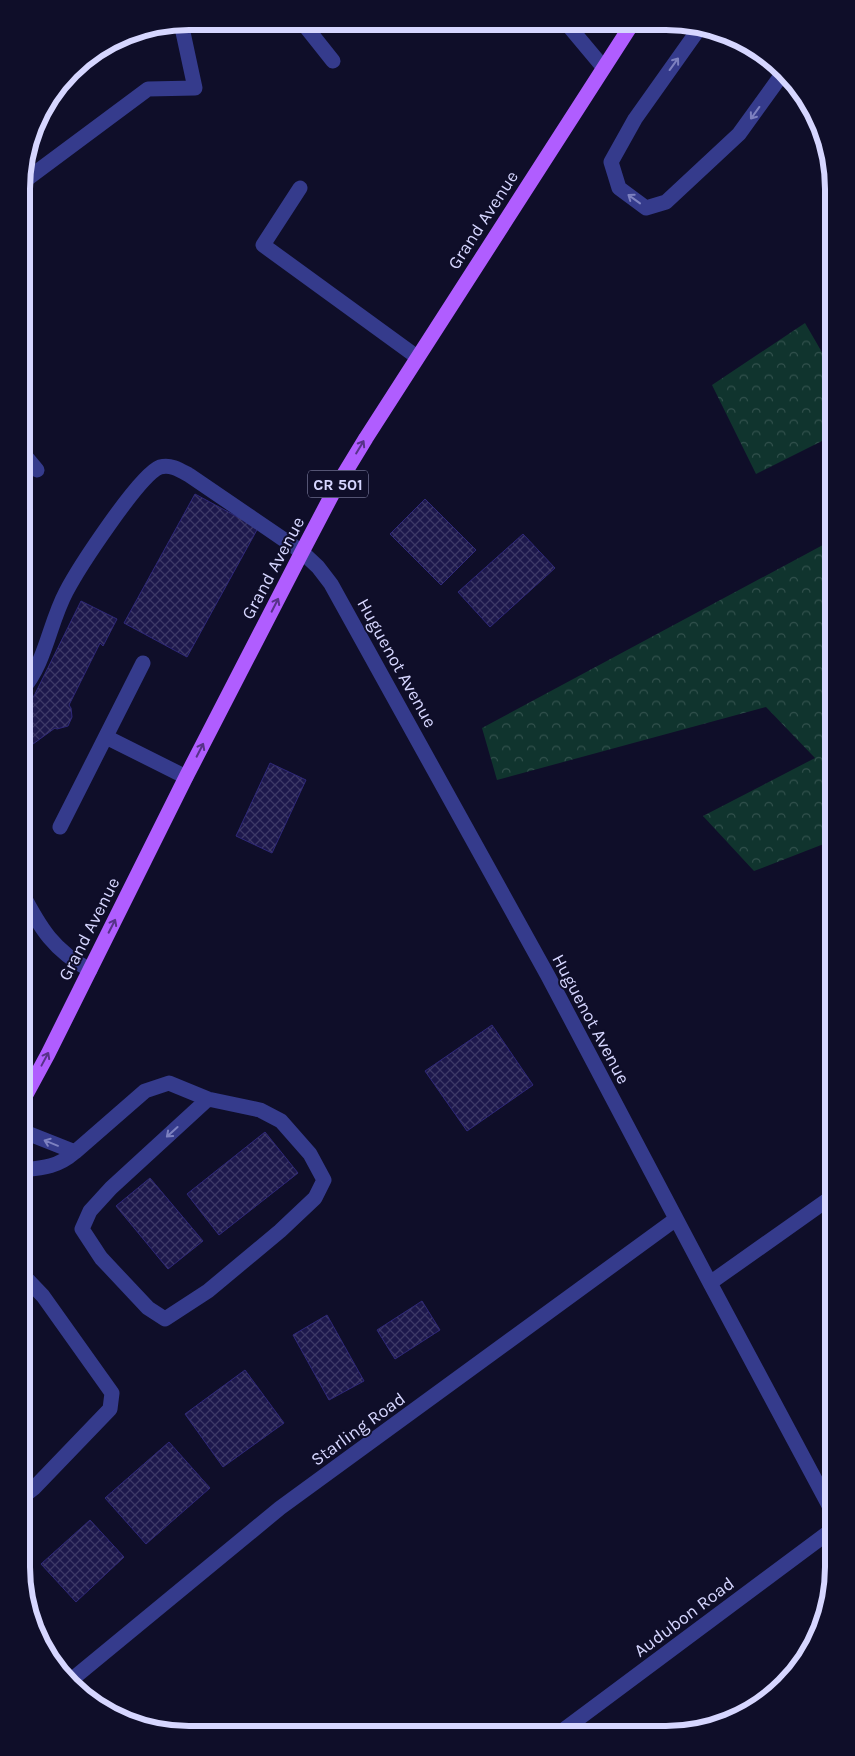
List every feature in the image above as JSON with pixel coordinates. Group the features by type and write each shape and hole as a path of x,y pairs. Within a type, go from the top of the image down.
{"main road":[{"name":"Grand Avenue","path":"30,1086 186,777 302,552 351,462 628,30"}],"street":[{"path":"30,177 148,89 195,88 183,30"},
{"path":"308,30 333,61"},
{"path":"572,30 603,67"},
{"path":"696,33 634,119 611,162 619,188 646,208 666,202 739,134 780,78"},
{"path":"300,188 263,245 418,357"},
{"path":"30,462 37,470"},
{"name":"Huguenot Avenue","path":"30,680 43,654 66,593 80,569 130,496 148,475 160,467 176,468 189,475 302,552 318,567 331,584 548,976 825,1498"},
{"path":"60,827 144,663"},
{"path":"106,737 186,777"},
{"path":"30,909 37,923 52,943 71,959 90,970"},
{"path":"30,1169 44,1168 64,1162 145,1091 169,1083 208,1099 260,1110 281,1121 310,1154 324,1180 315,1198 280,1231 208,1291 165,1318 148,1308 141,1301 101,1258 82,1229 90,1211 111,1188 208,1099"},
{"path":"30,1134 75,1152"},
{"path":"710,1283 825,1202"},
{"name":"Starling Road","path":"75,1677 280,1508 676,1219"},
{"path":"30,1283 42,1296 112,1393 110,1408 30,1491"},
{"name":"Audubon Road","path":"569,1726 825,1535"}],"green space":[{"path":"805,323 825,357 825,440 756,474 712,385"},
{"path":"825,544 825,843 754,871 703,816 815,758 766,707 497,780 482,728"}],"building":[{"path":"195,494 258,528 187,657 124,623"},
{"path":"425,499 476,550 441,585 390,534"},
{"path":"523,534 555,568 490,627 458,592"},
{"path":"81,601 117,619 103,646 100,643 69,705 72,717 68,726 55,728 30,746 30,699 34,696"},
{"path":"270,763 306,780 272,853 236,836"},
{"path":"492,1025 533,1085 467,1131 425,1071"},
{"path":"265,1132 298,1173 219,1235 187,1194"},
{"path":"150,1178 203,1241 168,1269 116,1206"},
{"path":"422,1301 440,1330 395,1359 377,1330"},
{"path":"327,1315 364,1381 329,1400 293,1335"},
{"path":"245,1370 284,1423 223,1467 185,1414"},
{"path":"169,1442 210,1488 146,1544 105,1498"},
{"path":"90,1520 124,1557 76,1602 41,1564"}]}
